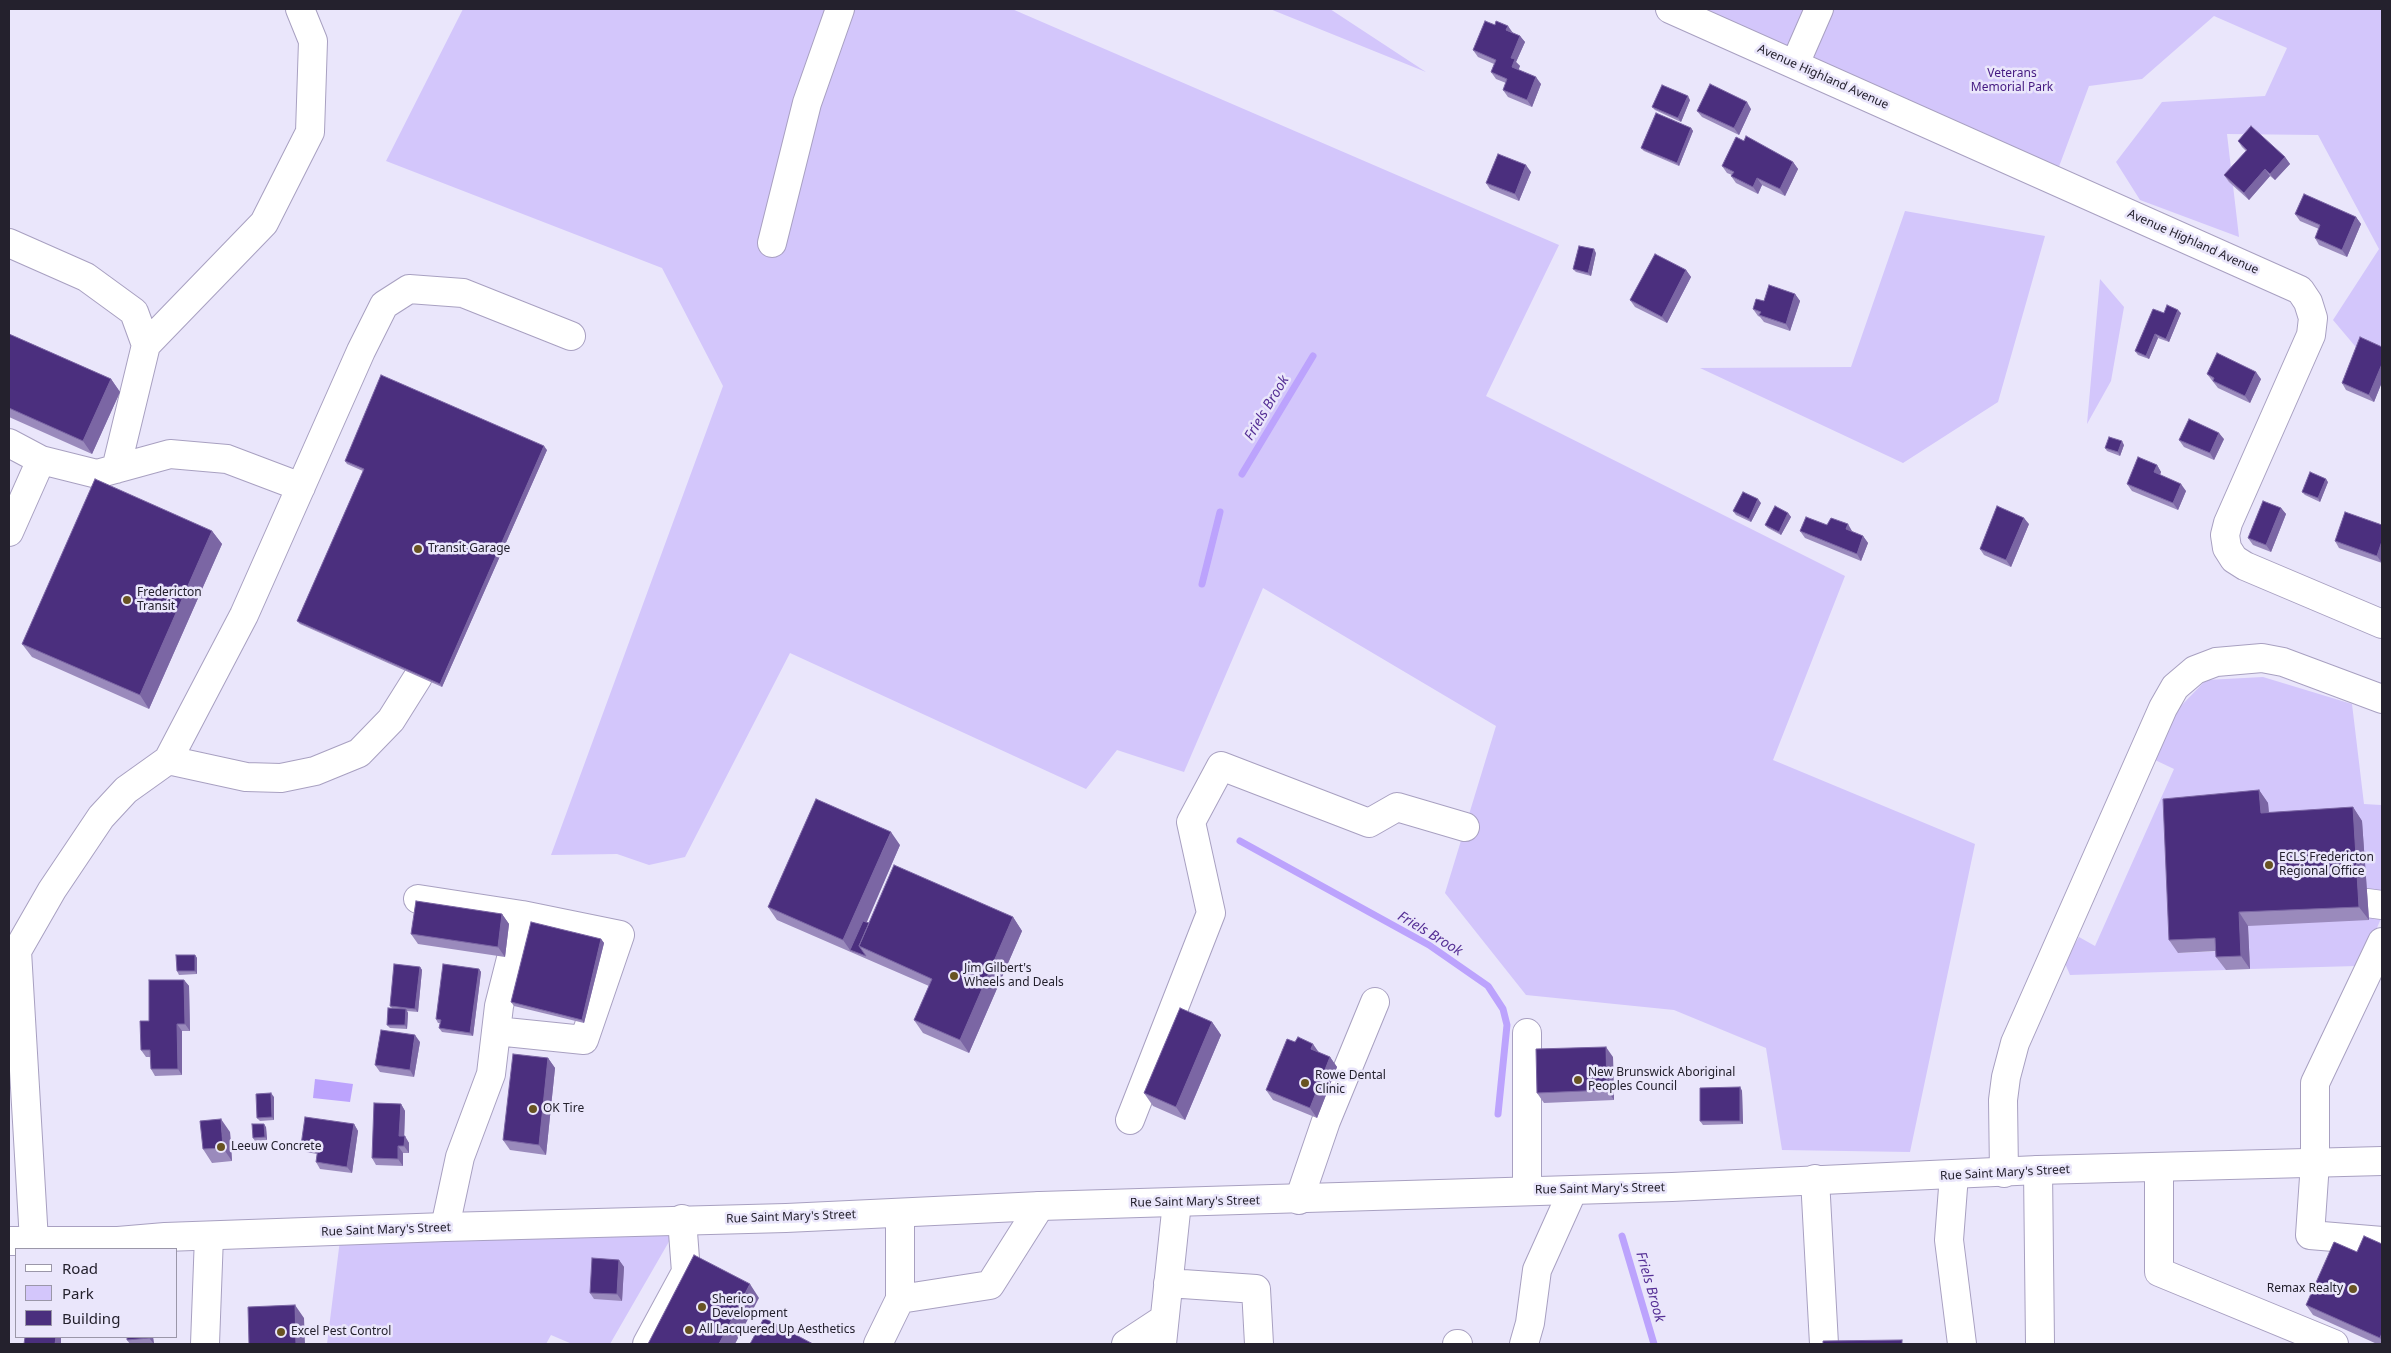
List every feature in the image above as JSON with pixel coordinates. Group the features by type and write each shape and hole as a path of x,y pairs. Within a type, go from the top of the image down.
{"main road":[{"path":"116,469 146,345 264,223 310,132 313,41 300,9"},
{"path":"772,243 807,103 840,9"},
{"name":"Avenue Highland Avenue","path":"1670,9 2300,290 2308,302 2313,318 2311,335 2228,523 2225,535 2227,548 2234,559 2244,566 2382,624"},
{"path":"1795,64 1819,9"},
{"path":"9,243 86,277 134,312 146,345"},
{"path":"21,1241 29,1160 13,964 52,890 101,817 126,790 168,760 244,615 361,351 384,305 409,289 463,293 571,336"},
{"path":"9,443 41,460 97,474 170,454 227,459 301,487"},
{"path":"9,532 41,460"},
{"path":"2004,1172 2003,1100 2015,1043 2163,708 2175,687 2195,670 2216,662 2262,658 2283,662 2382,699"},
{"path":"168,760 246,777 281,778 315,771 359,753 391,720 418,677"},
{"path":"1130,1120 1211,913 1191,822 1221,766 1369,823 1397,807 1465,827"},
{"path":"418,899 522,915 620,935 584,1040 496,1031"},
{"path":"445,1227 460,1157 491,1074 499,1006 522,915"},
{"path":"2382,942 2315,1083 2315,1163 2310,1235 2382,1241"},
{"path":"1299,1200 1326,1121 1374,1002"},
{"path":"1526,1033 1527,1190"},
{"path":"9,1138 29,1160"},
{"name":"Rue Saint Mary's Street","path":"21,1241 118,1241 445,1227 900,1213 1040,1206 1299,1200 1527,1190 1573,1190 2038,1170 2382,1161"},
{"path":"2159,1168 2159,1272 2334,1344"},
{"path":"2038,1170 2040,1344"},
{"path":"1954,1175 1949,1240 1962,1344"},
{"path":"1816,1180 1824,1344"},
{"path":"1524,1344 1530,1322 1538,1270 1573,1190"},
{"path":"1126,1344 1163,1331 1177,1202"},
{"path":"900,1299 990,1286 1040,1206"},
{"path":"878,1344 900,1299 900,1213"},
{"path":"647,1344 686,1272 682,1219"},
{"path":"205,1344 209,1236"},
{"path":"1168,1283 1256,1289 1258,1344"}],"green space":[{"path":"463,9 1012,9 1559,245 1486,396 1845,576 1773,760 1975,844 1910,1152 1782,1150 1766,1048 1674,1010 1526,995 1445,893 1496,726 1263,588 1184,772 1117,750 1086,789 790,653 685,857 649,865 617,854 551,855 723,386 662,268 386,161"},
{"path":"1270,9 1330,9 1426,72"},
{"name":"Veterans Memorial Park","path":"1670,9 2382,9 2382,378 2333,320 2379,249 2318,135 2227,134 2239,237 2140,200 2116,162 2162,102 2265,96 2287,48 2214,16 2142,79 2089,86 2054,180"},
{"path":"1905,211 2045,236 1998,402 1903,463 1700,368 1851,367"},
{"path":"2100,279 2124,307 2111,381 2087,424"},
{"path":"2263,677 2352,704 2364,804 2381,805 2382,916 2366,954 2356,966 2250,969 2248,926 2270,826 2267,803 2178,953 2224,951 2226,970 2070,975 2064,961 2079,937 2095,946 2174,769 2155,760 2177,710 2206,680"},
{"path":"682,1219 610,1344 572,1344 551,1335 546,1344 327,1344 341,1232"}],"shaded area":[{"path":"315,1079 353,1084 350,1102 313,1098"}],"building":[{"path":"1485,21 1495,25 1496,21 1508,26 1506,30 1520,36 1511,58 1515,59 1512,67 1536,77 1527,100 1503,90 1507,79 1491,72 1496,60 1473,50"},
{"path":"1710,84 1747,102 1734,128 1697,111"},
{"path":"1662,85 1688,96 1678,118 1652,107"},
{"path":"1656,113 1691,128 1677,163 1641,148"},
{"path":"2251,126 2285,157 2270,174 2265,169 2244,193 2224,175 2247,150 2238,141"},
{"path":"1746,136 1793,162 1780,189 1757,178 1753,187 1731,176 1734,172 1722,166 1736,137 1744,141"},
{"path":"1498,154 1526,165 1515,194 1486,183"},
{"path":"2304,194 2356,217 2342,250 2315,238 2320,225 2295,214"},
{"path":"1579,246 1594,249 1588,273 1573,269"},
{"path":"1655,254 1686,270 1662,317 1630,300"},
{"path":"1769,285 1795,294 1786,324 1759,315 1761,312 1753,309 1756,299 1764,301"},
{"path":"2167,305 2178,310 2166,339 2155,334 2146,356 2135,351 2153,309 2164,313"},
{"path":"9,334 111,379 83,441 9,408"},
{"path":"2360,337 2382,347 2382,364 2369,395 2342,383"},
{"path":"2217,353 2256,372 2245,396 2213,381 2214,378 2207,374"},
{"name":"Transit Garage","path":"381,375 544,446 440,684 297,621 364,469 345,461"},
{"path":"2189,419 2219,433 2210,453 2179,440"},
{"path":"2109,437 2122,441 2118,452 2105,448"},
{"path":"2138,457 2157,465 2154,472 2181,484 2173,503 2127,484"},
{"path":"2310,472 2326,479 2318,498 2302,492"},
{"name":"Fredericton Transit","path":"95,479 212,531 140,695 22,644"},
{"path":"1743,492 1758,499 1749,519 1733,511"},
{"path":"2263,501 2281,508 2266,545 2248,538"},
{"path":"1775,506 1788,513 1779,532 1765,525"},
{"path":"1997,506 2024,518 2006,560 1980,549"},
{"path":"2345,512 2382,525 2382,541 2377,556 2335,541"},
{"path":"1806,517 1827,525 1831,518 1848,524 1846,529 1863,536 1857,554 1800,531"},
{"name":"ECLS Fredericton Regional Office","path":"2259,790 2261,813 2353,807 2359,907 2239,912 2241,956 2216,957 2215,938 2169,940 2163,799"},
{"path":"816,799 891,832 843,940 768,907"},
{"name":"Jim Gilbert's Wheels and Deals","path":"894,865 1013,917 960,1040 914,1020 932,979 859,946"},
{"path":"416,901 502,914 498,947 411,934"},
{"path":"863,921 869,923 859,946 866,956 850,950"},
{"path":"531,922 601,939 582,1020 511,1002"},
{"path":"176,955 195,955 195,971 177,971"},
{"path":"394,964 420,967 415,1009 390,1006"},
{"path":"443,964 479,969 470,1033 439,1028 441,1020 436,1019"},
{"path":"149,980 184,980 185,1024 177,1024 178,1069 151,1069 150,1050 141,1050 140,1021 149,1021"},
{"path":"388,1008 406,1009 405,1025 387,1025"},
{"path":"1180,1008 1212,1022 1176,1107 1144,1093"},
{"path":"381,1030 415,1035 410,1070 375,1065"},
{"name":"Rowe Dental Clinic","path":"1298,1037 1313,1044 1311,1049 1330,1057 1310,1108 1266,1090 1287,1039 1295,1042"},
{"name":"New Brunswick Aboriginal Peoples Council","path":"1606,1047 1607,1090 1537,1093 1536,1049"},
{"name":"OK Tire","path":"513,1054 548,1058 539,1145 503,1140"},
{"path":"1740,1087 1740,1121 1700,1121 1700,1088"},
{"path":"271,1093 272,1117 257,1118 256,1094"},
{"path":"374,1103 401,1104 399,1136 405,1136 404,1146 398,1146 398,1159 372,1158"},
{"path":"305,1117 354,1124 347,1167 316,1162 318,1148 301,1145"},
{"path":"221,1119 223,1148 203,1149 200,1121"},
{"path":"252,1124 264,1124 265,1137 253,1138"},
{"name":"Remax Realty","path":"2364,1236 2382,1244 2382,1333 2380,1338 2306,1305 2334,1242 2357,1252"},
{"path":"694,1255 750,1284 719,1344 648,1344"},
{"path":"592,1258 619,1260 617,1294 590,1293"},
{"path":"295,1305 296,1344 249,1344 248,1307"},
{"path":"764,1318 813,1344 750,1344"},
{"path":"25,1338 56,1338 55,1344 24,1344"},
{"path":"127,1338 149,1338 127,1340"},
{"path":"1902,1340 1902,1344 1823,1344 1823,1341"}],"waterway":[{"name":"Friels Brook","path":"1242,474 1313,356"},
{"name":"Friels Brook","path":"1202,584 1220,512"},
{"name":"Friels Brook","path":"1240,841 1429,945 1488,986 1503,1009 1507,1025 1498,1114"},
{"name":"Friels Brook","path":"1622,1236 1654,1344"}],"place":[{"name":"Transit Garage","path":"418,549"},
{"name":"Fredericton Transit","path":"127,600"},
{"name":"ECLS Fredericton Regional Office","path":"2269,865"},
{"name":"Jim Gilbert's Wheels and Deals","path":"954,976"},
{"name":"New Brunswick Aboriginal Peoples Council","path":"1578,1080"},
{"name":"Rowe Dental Clinic","path":"1305,1083"},
{"name":"OK Tire","path":"533,1109"},
{"name":"Leeuw Concrete","path":"221,1147"},
{"name":"Remax Realty","path":"2353,1289"},
{"name":"Sherico Development","path":"702,1307"},
{"name":"All Lacquered Up Aesthetics","path":"689,1330"},
{"name":"Excel Pest Control","path":"281,1332"}]}
